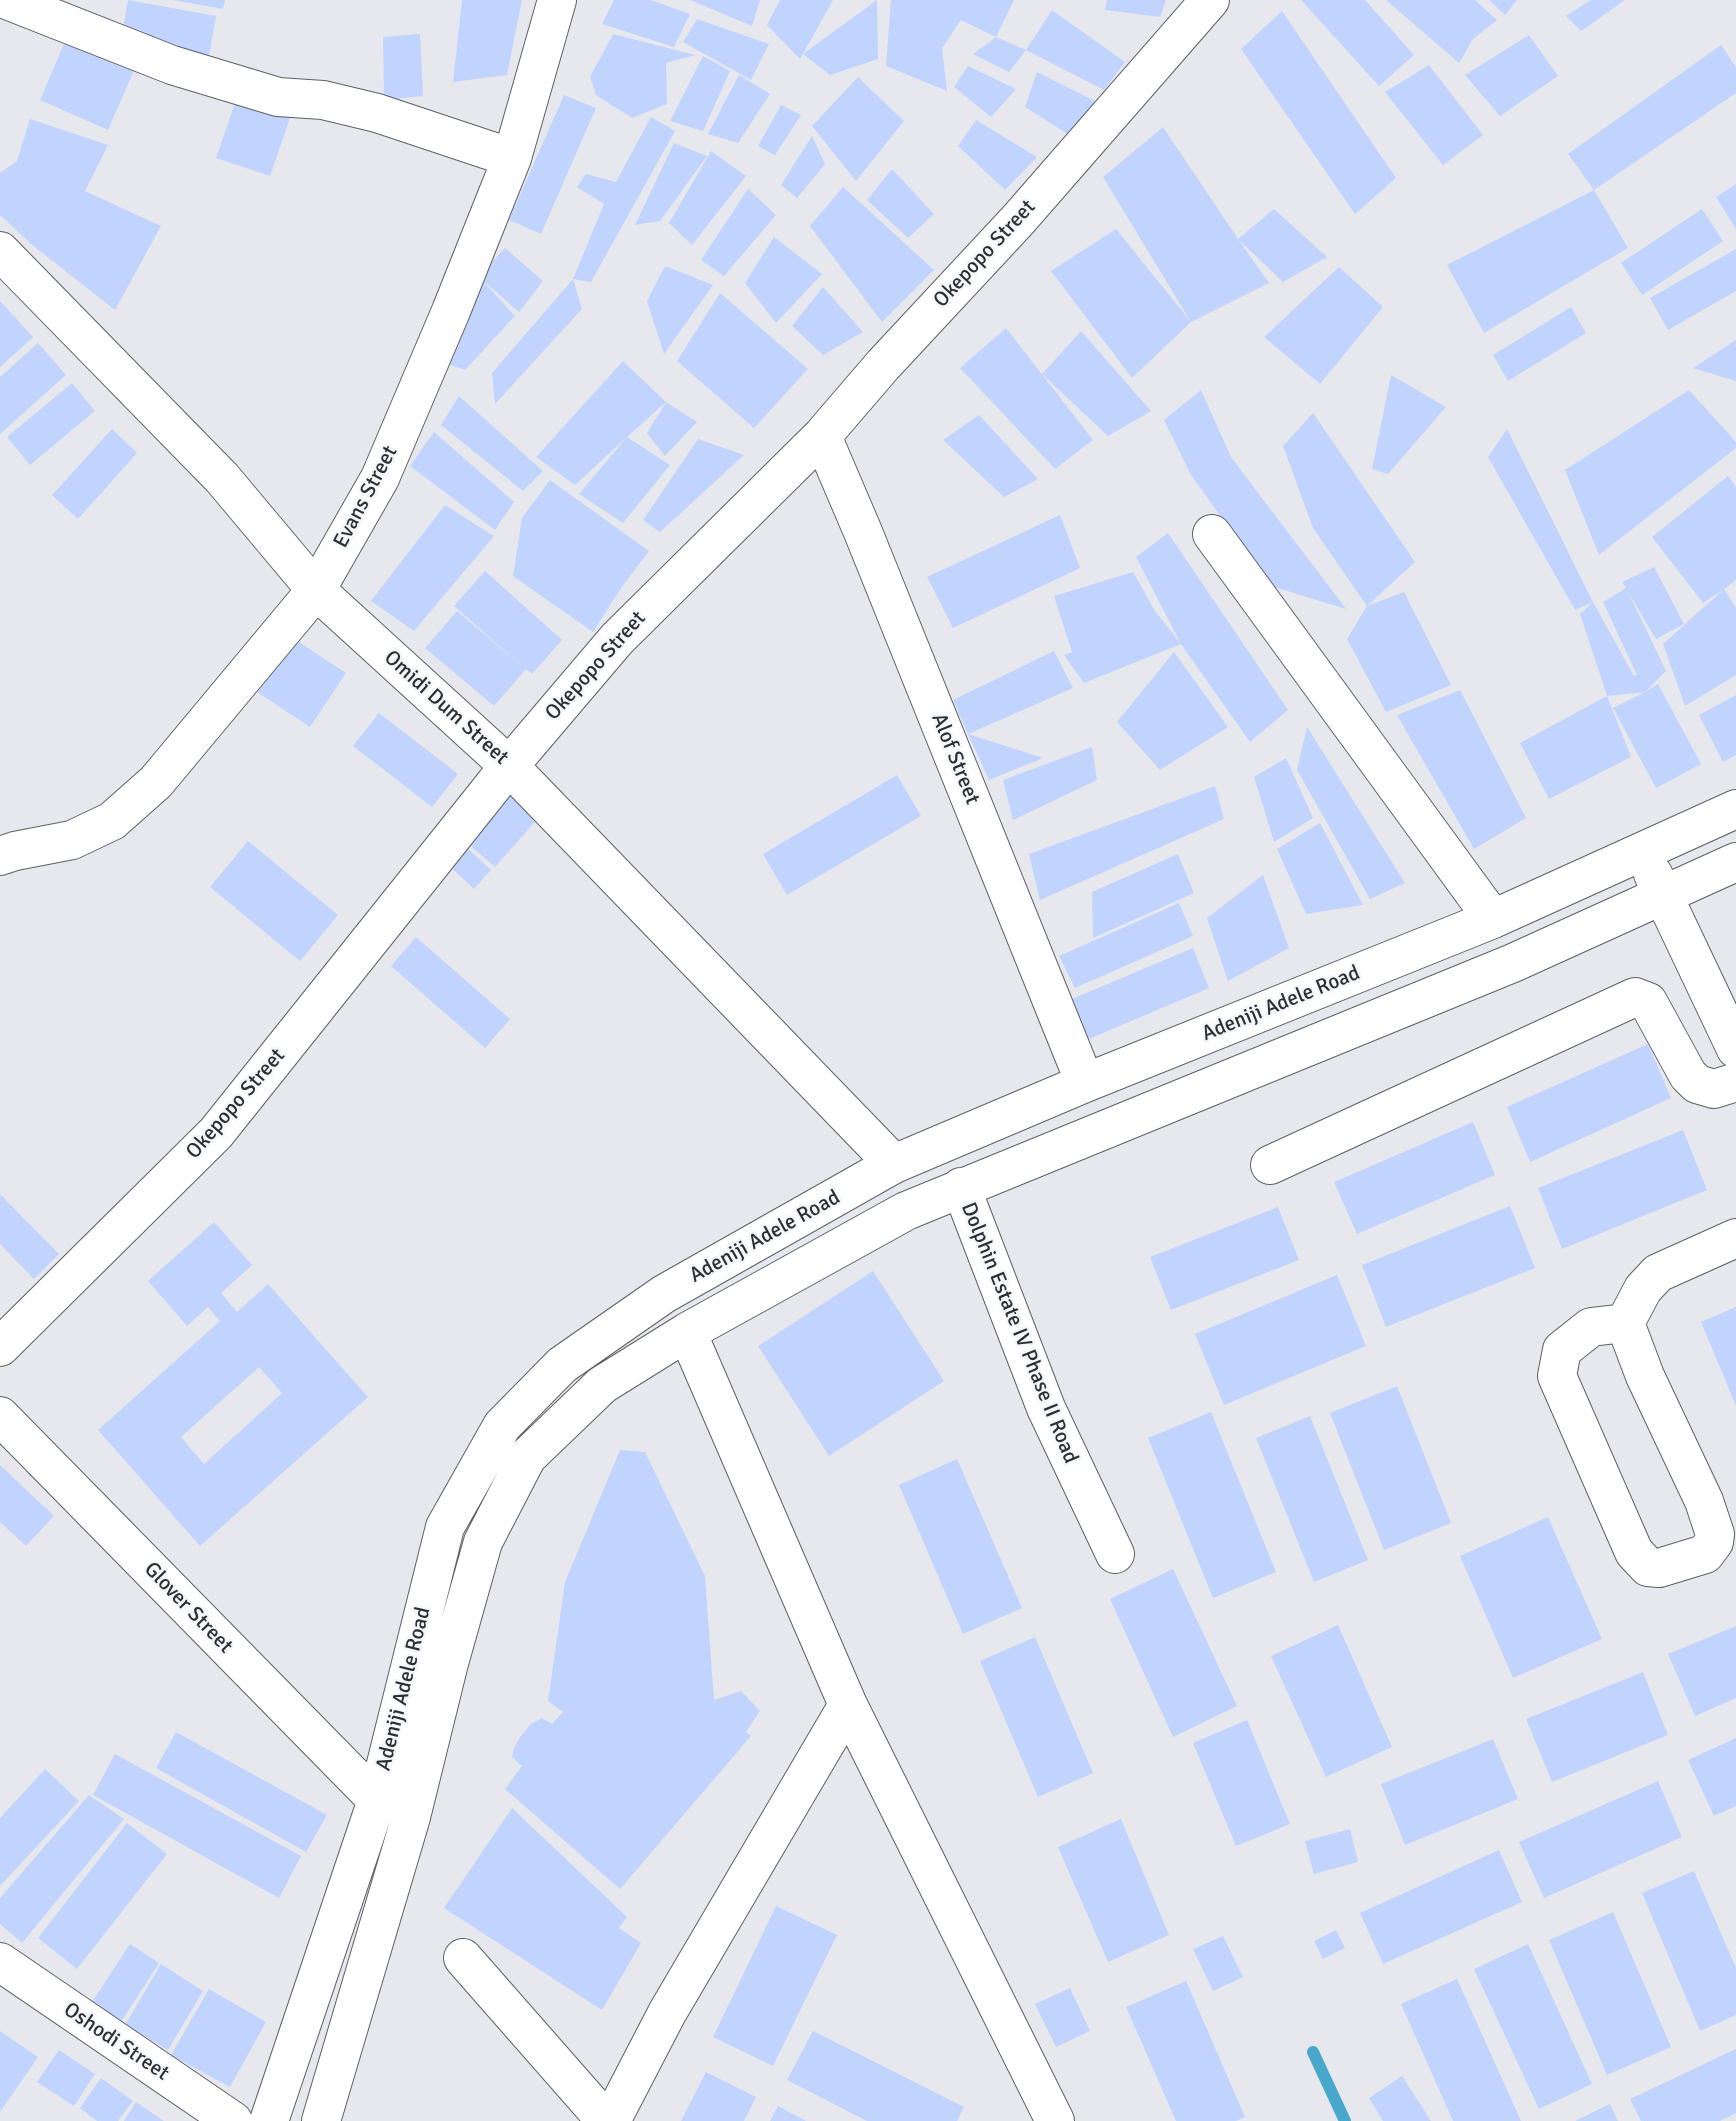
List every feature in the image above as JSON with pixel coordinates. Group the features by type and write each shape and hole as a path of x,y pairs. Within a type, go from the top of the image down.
{"street":[{"path":"7,0 172,65 278,97 323,100 377,113 512,158"},
{"name":"Evans Street","path":"0,856 72,840 112,821 156,782 316,590 380,478 512,158 557,0"},
{"name":"Okepopo Street","path":"0,1347 216,1133 509,766 617,639 822,436 901,345 1018,220 1210,0"},
{"name":"Omidi Dum Street","path":"0,251 222,478 316,590 509,766 894,1164"},
{"name":"Alof Street","path":"822,436 1086,1083"},
{"path":"1212,534 1493,919"},
{"name":"Adeniji Adele Road","path":"269,2121 377,1800 445,1527 502,1426 562,1365 664,1294 894,1164 1086,1083 1493,919 1736,809"},
{"path":"1643,852 1736,1049"},
{"name":"Adeniji Adele Road","path":"321,2121 411,1817 449,1662 483,1542 527,1457 602,1385 687,1332 906,1211 1500,968 1736,862"},
{"path":"1270,1165 1635,997 1648,1002 1688,1075 1697,1084 1714,1089 1736,1082"},
{"name":"Dolphin Estate IV Phase II Road","path":"961,1187 1046,1408 1115,1554"},
{"path":"1625,1323 1591,1327 1562,1350 1557,1376 1634,1552 1648,1567 1659,1568 1705,1554 1714,1542 1715,1534 1704,1501 1644,1376 1625,1323 1632,1304 1658,1273 1736,1238"},
{"path":"687,1332 848,1705 1055,2121"},
{"name":"Glover Street","path":"0,1416 377,1800"},
{"path":"463,1958 608,2121 667,2012 848,1705"},
{"name":"Oshodi Street","path":"0,1962 233,2121"}],"building":[{"path":"128,0 216,16 209,56 121,40"},
{"path":"173,0 225,0 223,9"},
{"path":"462,0 522,0 507,75 453,82"},
{"path":"614,0 651,0 690,14 674,47 602,24"},
{"path":"690,0 760,0 752,26"},
{"path":"780,0 833,0 800,59 767,25"},
{"path":"877,0 878,59 830,75 803,54"},
{"path":"891,0 1014,0 996,37 961,20 942,48 947,91 886,66"},
{"path":"1107,0 1166,0 1160,17 1105,10"},
{"path":"1301,0 1365,0 1414,55 1379,86"},
{"path":"1386,0 1475,0 1497,20 1473,39 1459,63"},
{"path":"1489,0 1517,0 1505,15"},
{"path":"1591,0 1625,0 1581,31 1566,16"},
{"path":"1052,10 1125,62 1104,90 1026,50"},
{"path":"1282,11 1396,178 1355,214 1241,49"},
{"path":"697,19 769,44 751,80 683,42"},
{"path":"420,34 423,96 384,100 383,37"},
{"path":"613,34 695,55 666,63 667,104 632,118 596,95 590,77"},
{"path":"1529,35 1558,76 1500,116 1465,75"},
{"path":"996,37 1026,50 1009,72 973,54"},
{"path":"64,44 136,66 108,130 40,100"},
{"path":"1721,45 1736,67 1736,93 1594,190 1568,154"},
{"path":"703,56 730,71 703,131 670,121"},
{"path":"1429,65 1483,135 1443,165 1385,92"},
{"path":"968,66 1016,89 991,117 954,87"},
{"path":"1037,72 1097,102 1071,136 1025,107"},
{"path":"739,75 770,94 738,143 708,134"},
{"path":"858,77 904,121 856,181 812,126"},
{"path":"564,95 596,108 541,234 509,220"},
{"path":"237,97 291,115 270,176 216,158"},
{"path":"781,105 801,115 775,155 758,146"},
{"path":"651,117 675,131 591,282 573,279 604,204 577,187 586,174 616,182"},
{"path":"30,119 108,145 85,191 161,226 115,310 31,244 0,215 0,173 17,161"},
{"path":"976,120 1037,157 1005,190 958,146"},
{"path":"1163,127 1269,283 1191,322 1103,177"},
{"path":"812,136 825,164 797,198 781,185"},
{"path":"674,143 707,156 660,221 635,225"},
{"path":"711,151 746,176 692,245 669,223"},
{"path":"892,169 934,214 908,238 867,200"},
{"path":"1736,184 1736,229 1716,197"},
{"path":"843,187 934,270 882,322 810,226"},
{"path":"748,189 776,215 724,276 701,260"},
{"path":"1594,190 1628,248 1484,333 1447,265"},
{"path":"1274,209 1327,257 1283,282 1238,239"},
{"path":"1702,209 1723,241 1642,295 1621,263"},
{"path":"1116,229 1191,322 1132,378 1051,271"},
{"path":"774,237 822,274 776,323 745,283"},
{"path":"505,248 543,281 519,312 480,278 515,316 465,370 437,360 478,276"},
{"path":"1736,249 1736,291 1668,330 1650,298"},
{"path":"665,266 713,285 664,354 647,301"},
{"path":"1339,267 1383,307 1320,384 1264,337"},
{"path":"573,279 582,309 495,404 492,373"},
{"path":"823,287 863,332 823,355 792,326"},
{"path":"720,293 808,369 754,428 677,361"},
{"path":"0,301 33,337 0,367"},
{"path":"1571,307 1586,333 1508,381 1493,355"},
{"path":"1006,328 1093,440 1055,469 960,368"},
{"path":"1081,331 1151,411 1108,436 1042,374"},
{"path":"1736,340 1736,381 1693,368"},
{"path":"38,343 66,375 0,434 0,377"},
{"path":"623,361 666,402 575,485 536,457"},
{"path":"1391,375 1446,407 1388,474 1372,469"},
{"path":"72,383 95,411 30,465 7,437"},
{"path":"1201,390 1231,457 1346,609 1271,586 1191,475 1164,420"},
{"path":"1689,390 1736,442 1736,448 1599,555 1565,470"},
{"path":"459,396 543,471 523,491 441,425"},
{"path":"666,402 697,422 665,456 647,433"},
{"path":"1313,413 1415,562 1367,606 1313,528 1283,446"},
{"path":"979,415 1038,479 1004,497 943,440"},
{"path":"112,429 137,453 78,519 52,495"},
{"path":"1507,429 1593,602 1575,610 1488,457"},
{"path":"434,432 514,502 495,530 410,466"},
{"path":"627,437 670,465 623,523 579,494"},
{"path":"698,439 744,455 660,532 643,520"},
{"path":"1728,476 1736,487 1736,580 1703,603 1652,537"},
{"path":"550,480 649,551 593,632 513,576 522,518"},
{"path":"445,505 494,536 414,631 371,601"},
{"path":"1060,515 1080,568 953,628 927,577"},
{"path":"1168,533 1288,710 1250,742 1181,644 1136,557"},
{"path":"1654,567 1684,624 1656,639 1628,592 1666,671 1645,692 1607,696 1580,614 1593,602 1634,676 1637,675 1603,602 1626,588 1622,582"},
{"path":"485,571 562,640 532,674 526,669 494,706 425,648 457,611 523,667 454,606"},
{"path":"1133,572 1155,611 1181,644 1084,683 1064,655 1072,652 1054,596"},
{"path":"1724,589 1736,608 1736,675 1685,706 1663,644"},
{"path":"1404,592 1451,685 1386,712 1347,639 1367,606"},
{"path":"293,638 346,673 310,727 257,692"},
{"path":"1054,651 1073,688 968,734 953,700"},
{"path":"1174,652 1228,727 1160,770 1117,722"},
{"path":"1658,684 1701,764 1656,788 1613,708"},
{"path":"1460,690 1526,818 1474,849 1397,715"},
{"path":"1736,695 1736,755 1723,762 1699,715"},
{"path":"1607,696 1631,757 1549,799 1520,743"},
{"path":"379,713 458,774 432,807 353,746"},
{"path":"1307,727 1405,883 1370,899 1297,770"},
{"path":"968,734 1043,758 989,780"},
{"path":"1092,747 1097,780 1013,820 1003,780"},
{"path":"1286,758 1313,818 1274,842 1254,777"},
{"path":"897,775 921,816 787,895 763,854"},
{"path":"1215,786 1224,819 1040,900 1029,854"},
{"path":"510,790 540,816 495,867 466,842"},
{"path":"1320,823 1363,905 1306,914 1277,849"},
{"path":"248,841 338,915 300,961 210,887"},
{"path":"460,841 491,870 474,889 443,860"},
{"path":"1178,854 1194,893 1093,938 1092,892"},
{"path":"1263,875 1289,948 1228,981 1207,918"},
{"path":"1179,903 1193,936 1075,988 1059,956"},
{"path":"416,937 510,1019 485,1048 391,966"},
{"path":"1193,948 1209,988 1089,1039 1072,999"},
{"path":"1648,1044 1671,1098 1530,1162 1507,1107"},
{"path":"1473,1122 1495,1175 1357,1234 1334,1182"},
{"path":"1683,1130 1707,1190 1562,1249 1538,1188"},
{"path":"0,1194 59,1254 34,1279 0,1244"},
{"path":"1510,1206 1535,1268 1386,1327 1362,1265"},
{"path":"1278,1207 1299,1260 1171,1310 1150,1257"},
{"path":"214,1222 252,1265 221,1293 237,1312 268,1284 368,1397 200,1546 98,1430 220,1321 208,1307 187,1326 148,1281","holes":["259,1367 282,1393 204,1464 181,1437"]},
{"path":"873,1271 944,1381 829,1456 758,1346"},
{"path":"1337,1275 1366,1346 1224,1405 1195,1334"},
{"path":"1736,1307 1736,1406 1701,1322"},
{"path":"1397,1386 1451,1523 1384,1550 1330,1413"},
{"path":"1211,1412 1276,1572 1213,1598 1148,1438"},
{"path":"1310,1416 1368,1560 1314,1582 1256,1438"},
{"path":"620,1450 645,1452 705,1576 714,1700 741,1691 760,1711 746,1732 751,1736 620,1889 505,1789 522,1766 512,1757 520,1737 531,1724 542,1718 552,1724 563,1712 548,1701 565,1582"},
{"path":"957,1459 1022,1608 963,1634 899,1485"},
{"path":"0,1465 54,1516 26,1546 0,1522"},
{"path":"1548,1517 1602,1639 1513,1678 1460,1556"},
{"path":"1173,1569 1237,1706 1173,1737 1110,1599"},
{"path":"1338,1625 1392,1747 1326,1777 1271,1656"},
{"path":"1736,1626 1736,1698 1695,1716 1668,1654"},
{"path":"1035,1637 1093,1773 1038,1797 980,1661"},
{"path":"1643,1672 1668,1735 1552,1782 1526,1719"},
{"path":"1247,1720 1290,1824 1236,1846 1193,1743"},
{"path":"176,1732 327,1815 306,1852 156,1768"},
{"path":"1736,1738 1736,1806 1714,1816 1688,1760"},
{"path":"1493,1739 1518,1799 1405,1845 1381,1784"},
{"path":"115,1754 301,1856 279,1898 93,1795"},
{"path":"45,1769 79,1801 0,1886 0,1818"},
{"path":"1658,1781 1682,1837 1544,1898 1519,1842"},
{"path":"89,1795 124,1819 22,1943 0,1924 0,1898"},
{"path":"512,1808 627,1917 619,1928 641,1943 602,2010 444,1908"},
{"path":"1121,1819 1169,1935 1108,1962 1058,1847"},
{"path":"127,1823 167,1854 77,1969 38,1938"},
{"path":"1350,1829 1358,1862 1314,1874 1305,1841"},
{"path":"1499,1850 1522,1902 1383,1964 1360,1913"},
{"path":"1694,1871 1736,1968 1736,2015 1700,2031 1642,1893"},
{"path":"776,1906 837,1935 773,2066 713,2037"},
{"path":"1613,1912 1671,2047 1607,2075 1549,1940"},
{"path":"1336,1930 1345,1948 1323,1959 1314,1941"},
{"path":"1223,1936 1243,1977 1213,1991 1193,1949"},
{"path":"130,1944 159,1963 121,2022 92,2002"},
{"path":"1528,1944 1592,2084 1539,2109 1474,1969"},
{"path":"161,1964 203,1991 168,2050 125,2025"},
{"path":"1457,1979 1521,2121 1453,2121 1401,2004"},
{"path":"1186,1981 1245,2117 1236,2121 1176,2121 1126,2007"},
{"path":"1070,1988 1090,2031 1056,2047 1035,2004"},
{"path":"209,1989 266,2022 230,2087 171,2055"},
{"path":"0,2031 38,2057 0,2112"},
{"path":"813,2031 964,2107 957,2121 867,2121 787,2080"},
{"path":"1736,2049 1736,2113 1720,2121 1641,2121 1630,2099"},
{"path":"59,2050 95,2074 74,2106 37,2082"},
{"path":"706,2072 756,2097 744,2121 681,2121"},
{"path":"1402,2076 1431,2121 1383,2121 1369,2098"},
{"path":"101,2078 133,2101 118,2121 97,2121 80,2108"},
{"path":"136,2102 164,2121 124,2121"},
{"path":"1610,2104 1618,2121 1575,2121"},
{"path":"778,2106 806,2121 770,2121"}],"waterway":[{"path":"1313,2052 1345,2121"}]}
